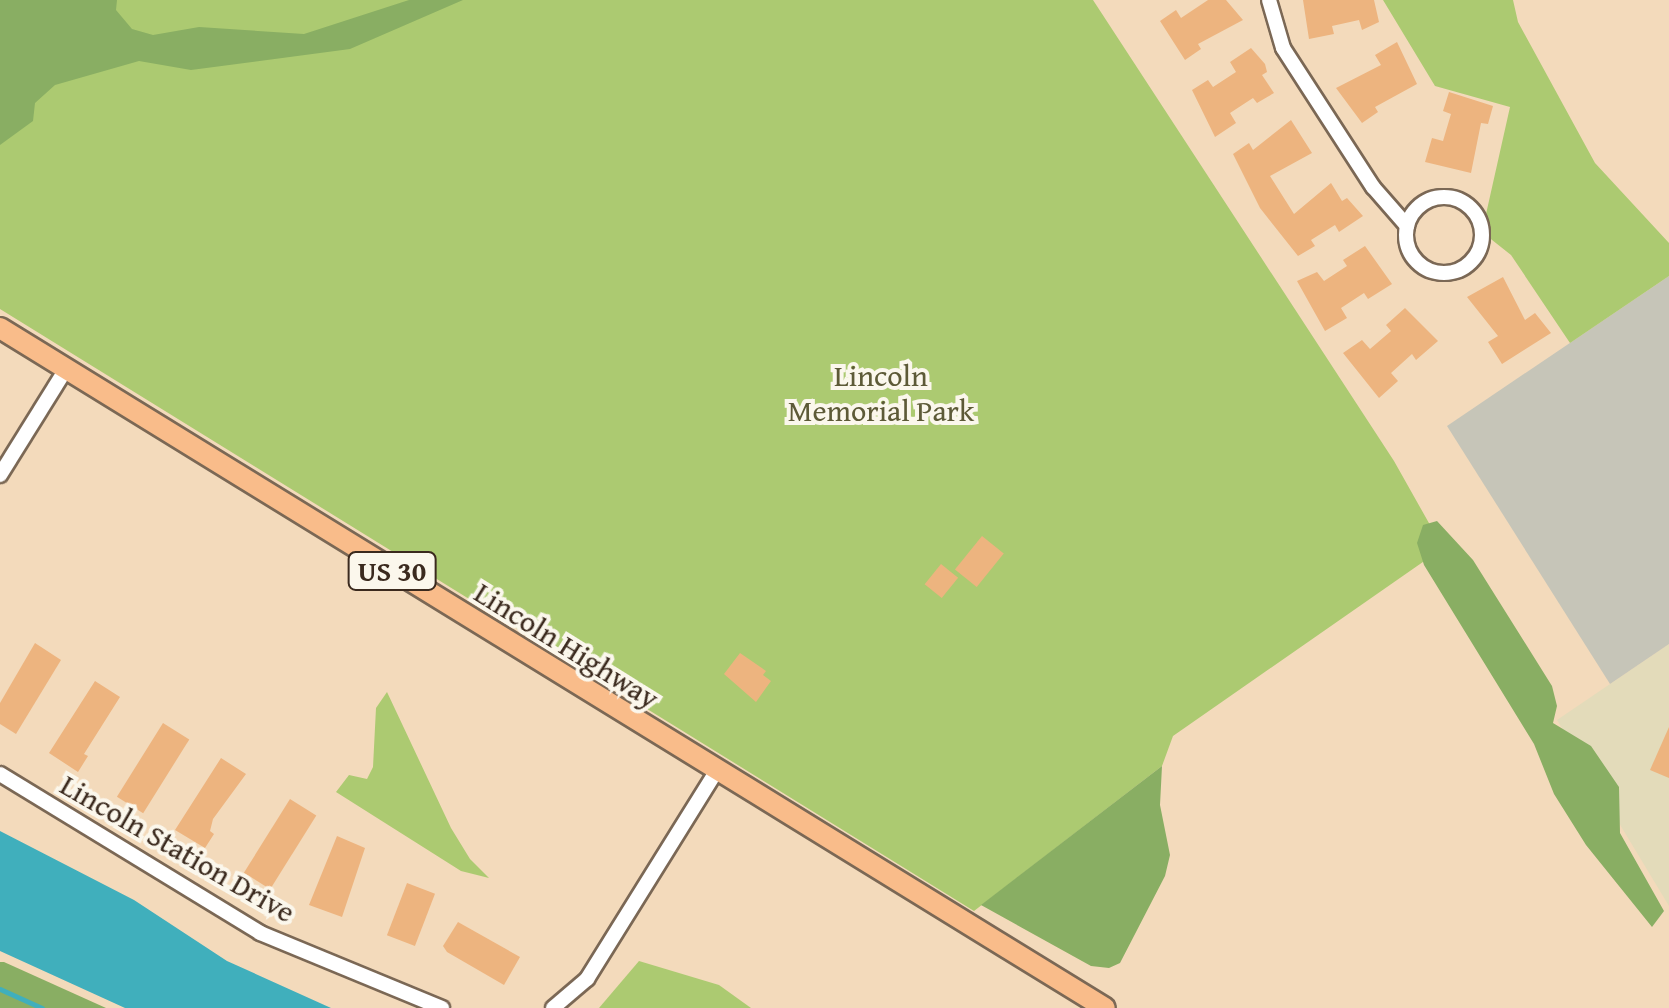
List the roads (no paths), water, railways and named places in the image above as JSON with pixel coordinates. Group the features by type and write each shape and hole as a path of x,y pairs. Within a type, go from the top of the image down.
{"main road":[{"name":"Lincoln Highway","path":"0,328 1105,1008"}],"street":[{"path":"1269,0 1283,48 1373,188 1407,226 1413,256 1429,270 1455,271 1479,250 1480,222 1458,200 1426,202 1407,226"},
{"path":"0,475 66,368"},
{"path":"553,1008 587,979 716,772"},
{"name":"Lincoln Station Drive","path":"0,774 260,933 442,1008"}],"water":[{"path":"0,831 134,900 227,961 331,1008 125,1008 0,951"}],"waterway":[{"path":"0,989 42,1008"}],"park label":[{"name":"Lincoln Memorial Park","path":"881,392"}]}
